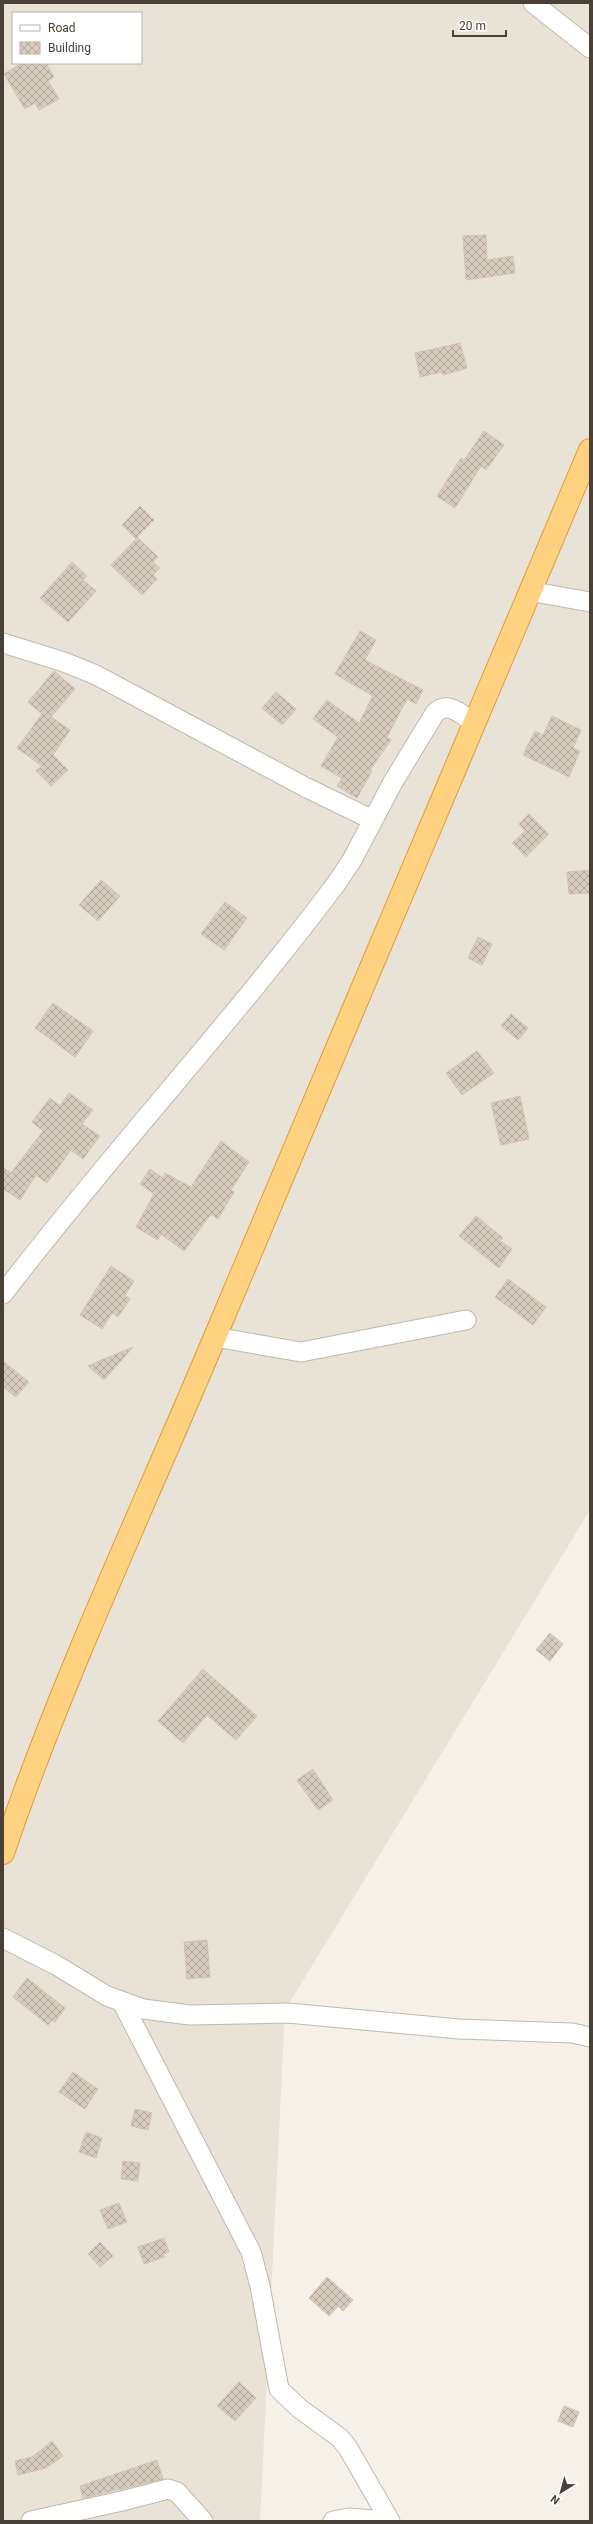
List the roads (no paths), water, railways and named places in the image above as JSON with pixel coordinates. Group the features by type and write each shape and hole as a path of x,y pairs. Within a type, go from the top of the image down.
{"highway":[{"path":"3,1853 27,1781 82,1643 215,1337 529,591 590,450"}],"street":[{"path":"533,3 590,48"},
{"path":"529,591 590,602"},
{"path":"3,643 64,662 96,675 305,787 373,820"},
{"path":"3,1294 60,1218 188,1069 320,905 352,860 373,820 437,711 444,707 449,707 474,723"},
{"path":"215,1337 301,1352 466,1320"},
{"path":"3,1938 56,1965 107,1996 143,2009 190,2015 288,2012 459,2029 549,2032 590,2037"},
{"path":"122,2002 251,2252 260,2286 279,2389 299,2408 340,2438 348,2448 390,2521"},
{"path":"31,2521 122,2502 168,2489 177,2492 203,2521"},
{"path":"333,2521 350,2518 384,2521"}]}
